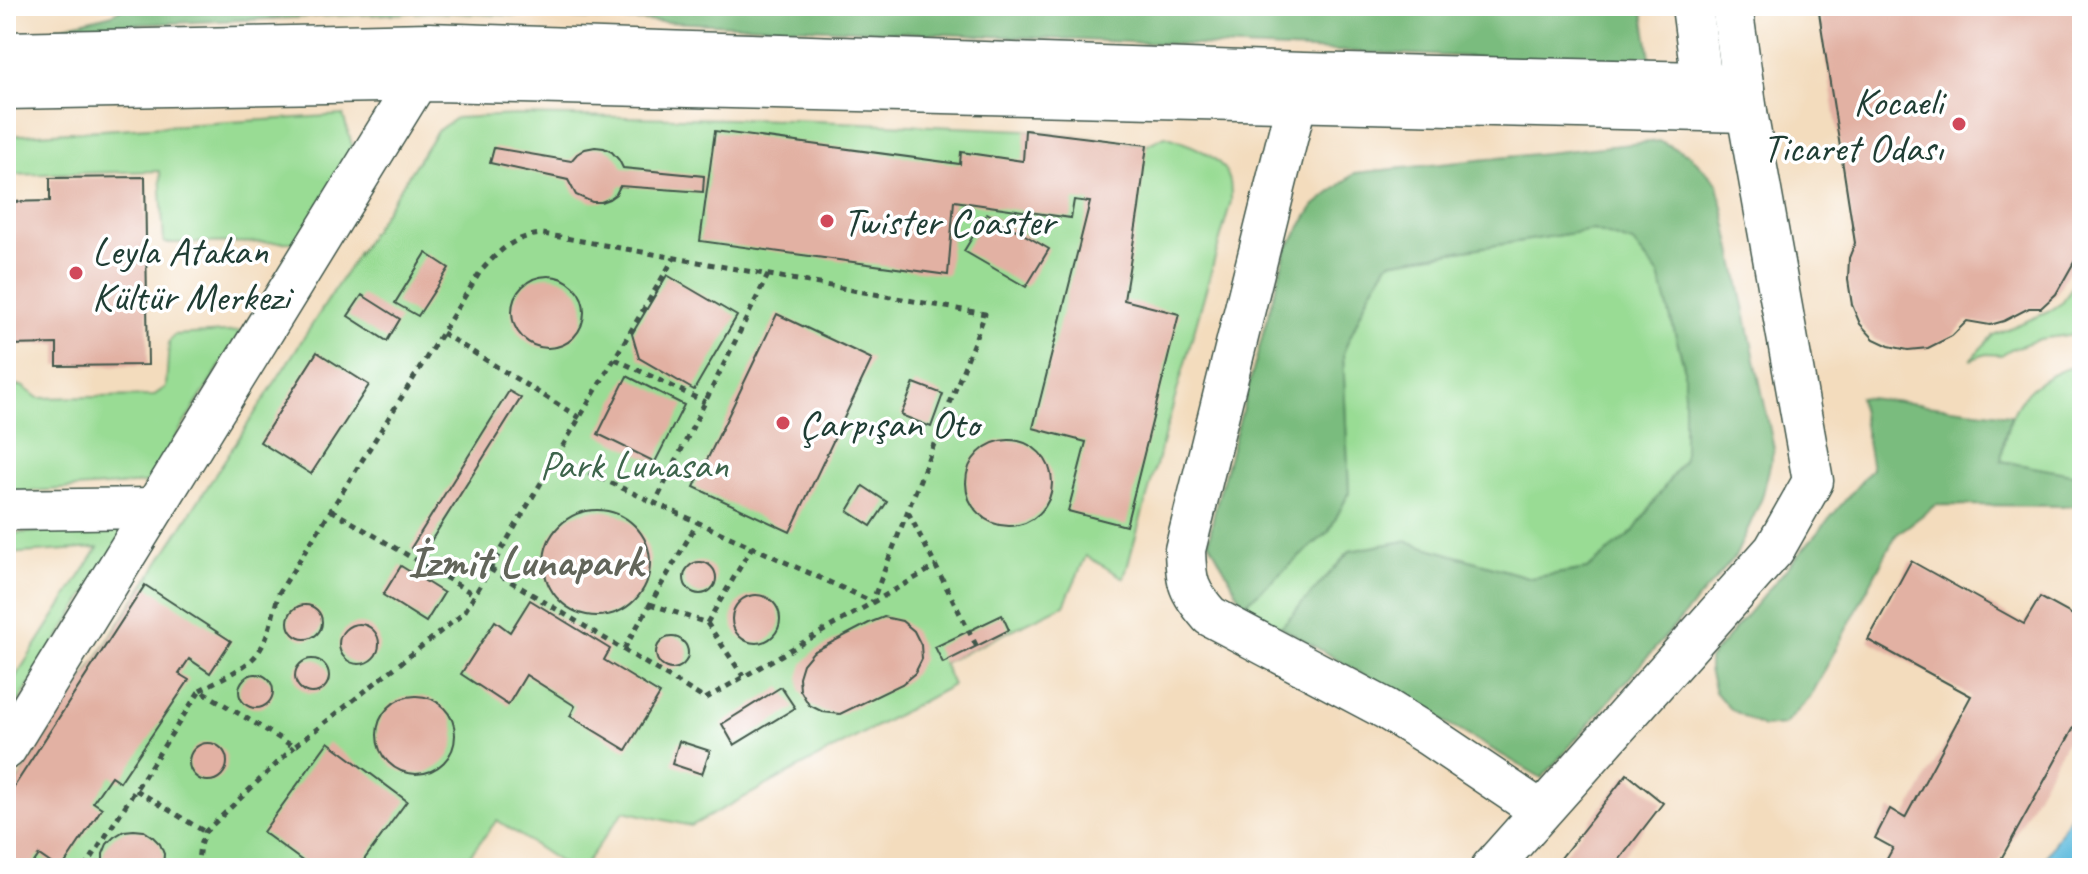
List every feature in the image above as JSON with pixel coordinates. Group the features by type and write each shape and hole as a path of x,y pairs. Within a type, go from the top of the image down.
{"street":[{"path":"1692,6 1704,96"},
{"path":"1491,868 1774,550 1813,481 1748,115 1732,6"},
{"path":"6,52 441,43 1300,88"},
{"path":"6,749 441,43"},
{"path":"6,89 418,82 1300,88 1704,96 1748,115"},
{"path":"1300,88 1185,550 1186,576 1193,597 1210,616 1386,709 1541,811"},
{"path":"6,510 154,508"}],"path":[{"path":"85,868 200,690 251,660 259,651 279,593 480,272 496,254 527,235 543,234 985,314 872,602"},
{"path":"197,868 205,832 294,747 464,613 674,258"},
{"path":"655,503 768,275"},
{"path":"442,333 580,418"},
{"path":"615,359 705,402"},
{"path":"556,458 872,602"},
{"path":"331,510 475,595"},
{"path":"908,512 977,647"},
{"path":"624,649 698,522"},
{"path":"707,623 752,547"},
{"path":"490,569 705,699 936,566"},
{"path":"650,604 707,623 743,676"},
{"path":"200,690 294,747"},
{"path":"136,790 205,832"}],"green space":[{"path":"125,6 1642,6 1650,58 1633,64 434,12 56,28 113,14"},
{"path":"343,115 353,148 297,242 164,243 160,171 6,175 6,136"},
{"name":"Park Lunasan","path":"516,115 792,120 1025,130 1147,145 1165,136 1213,158 1221,165 1230,182 1231,201 1124,578 1086,556 1064,605 943,663 953,685 691,826 624,811 582,868 569,868 497,820 460,868 6,868 6,799 437,131 456,118"},
{"path":"1660,141 1690,155 1718,184 1774,449 1762,498 1735,557 1542,778 1281,627 1350,551 1405,541 1531,578 1587,569 1633,532 1684,459 1684,366 1659,275 1633,243 1593,230 1389,262 1369,294 1343,353 1349,493 1329,531 1244,605 1209,541 1214,513 1286,250 1314,206 1355,173"},
{"path":"1593,230 1633,243 1659,275 1684,366 1684,459 1633,532 1587,569 1531,578 1405,541 1350,551 1281,627 1244,605 1329,531 1349,493 1343,353 1369,294 1389,262"},
{"path":"2082,270 2082,333 2040,339 2001,355 1986,354 1970,360 1993,335 2048,312 2063,302"},
{"path":"242,331 147,483 6,493 6,386 22,386 38,398 153,396 166,387 169,342 174,335"},
{"path":"2082,364 2082,476 2001,461 2008,425 2023,398 2047,377"},
{"path":"1859,397 2011,415 2001,461 2082,476 2082,506 1936,505 1896,535 1810,698 1784,725 1763,727 1729,708 1715,692 1709,659 1872,469"},
{"path":"129,525 6,722 6,692 98,548 6,554 6,534"}],"water":[{"path":"2082,794 2082,868 2040,868"}],"building":[{"name":"Kocaeli Ticaret Odası","path":"1818,6 2082,6 2082,248 2056,294 2041,308 2029,308 1990,325 1967,321 1952,336 1928,348 1908,350 1874,339 1860,324 1852,305 1848,280 1849,258 1855,243"},
{"path":"1025,130 1147,145 1124,300 1179,314 1126,526 1068,511 1086,442 1033,428 1090,202 1074,200 1071,218 954,201 948,275 700,241 715,131 960,164 961,152 1023,161"},
{"path":"595,147 612,152 623,168 704,176 703,192 620,186 609,199 592,202 576,195 568,180 490,163 494,148 571,161 585,149"},
{"name":"Leyla Atakan Kültür Merkezi","path":"145,177 148,365 57,366 57,344 6,345 6,202 50,201 50,178"},
{"path":"987,213 1049,249 1026,287 964,251"},
{"path":"426,253 449,268 418,316 395,303"},
{"path":"667,275 737,316 694,390 639,358 632,334"},
{"path":"548,276 568,282 578,292 584,312 578,332 568,342 548,348 528,342 518,332 512,312 518,292 528,282"},
{"path":"362,295 400,319 387,341 348,316"},
{"name":"Çarpışan Oto","path":"777,314 872,359 790,532 694,487"},
{"path":"317,352 369,385 311,474 260,442"},
{"path":"627,376 684,405 655,462 598,434"},
{"path":"914,383 943,394 931,427 901,415"},
{"path":"509,391 521,398 422,555 411,548"},
{"path":"1001,440 1017,440 1040,452 1049,466 1052,483 1049,500 1040,514 1017,526 1001,526 985,519 973,507 966,491 966,475 973,459 985,447"},
{"path":"863,486 887,502 871,526 848,511"},
{"path":"597,510 617,514 634,526 646,543 650,563 646,583 634,600 617,612 597,616 577,612 560,600 548,583 544,563 548,543 560,526 577,514"},
{"path":"1911,561 2024,624 2040,597 2082,620 2082,713 1996,868 1882,868 1893,848 1875,838 1890,809 1905,818 1971,696 1868,640"},
{"path":"700,562 711,567 716,578 711,589 700,594 689,589 684,578 689,567"},
{"path":"401,566 444,593 426,622 383,595"},
{"path":"145,585 231,641 210,673 189,659 179,674 189,680 120,782 111,776 93,802 102,808 62,868 39,855 30,868 6,868 6,799"},
{"path":"756,595 773,602 780,619 773,636 756,643 739,636 732,619 739,602"},
{"path":"530,600 610,649 604,660 660,694 626,750 570,716 575,706 526,675 508,705 461,674 495,621 510,632"},
{"path":"305,605 317,610 322,622 317,634 305,639 293,634 288,622 293,610"},
{"path":"1002,615 1009,630 943,663 935,647"},
{"path":"884,617 902,621 914,631 921,645 922,659 915,673 902,684 840,714 823,712 809,705 800,690 799,677 803,664 813,652"},
{"path":"359,624 373,630 379,644 373,658 359,664 345,658 339,644 345,630"},
{"path":"672,637 683,642 688,653 683,664 672,669 661,664 656,653 661,642"},
{"path":"312,659 324,664 329,676 324,688 312,693 300,688 295,676 300,664"},
{"path":"256,674 268,679 273,691 268,703 256,708 244,703 239,691 244,679"},
{"path":"781,687 795,708 734,745 722,724"},
{"path":"408,696 424,696 438,702 449,713 455,735 449,757 438,768 424,774 408,774 394,768 383,757 377,743 377,727 383,713 394,702"},
{"path":"679,741 710,751 702,774 672,764"},
{"path":"328,742 407,801 358,868 312,868 263,832"},
{"path":"208,743 221,749 227,762 221,775 208,781 195,775 189,762 195,749"},
{"path":"1627,774 1663,803 1613,868 1563,868 1557,863"},
{"path":"124,831 144,831 160,844 164,854 163,868 103,868 107,844"}],"place":[{"name":"Kocaeli Ticaret Odası","path":"1959,124"},
{"name":"Twister Coaster","path":"827,221"},
{"name":"Leyla Atakan Kültür Merkezi","path":"76,273"},
{"name":"Çarpışan Oto","path":"783,423"}],"district":[{"name":"İzmit Lunapark","path":"525,561"}]}
